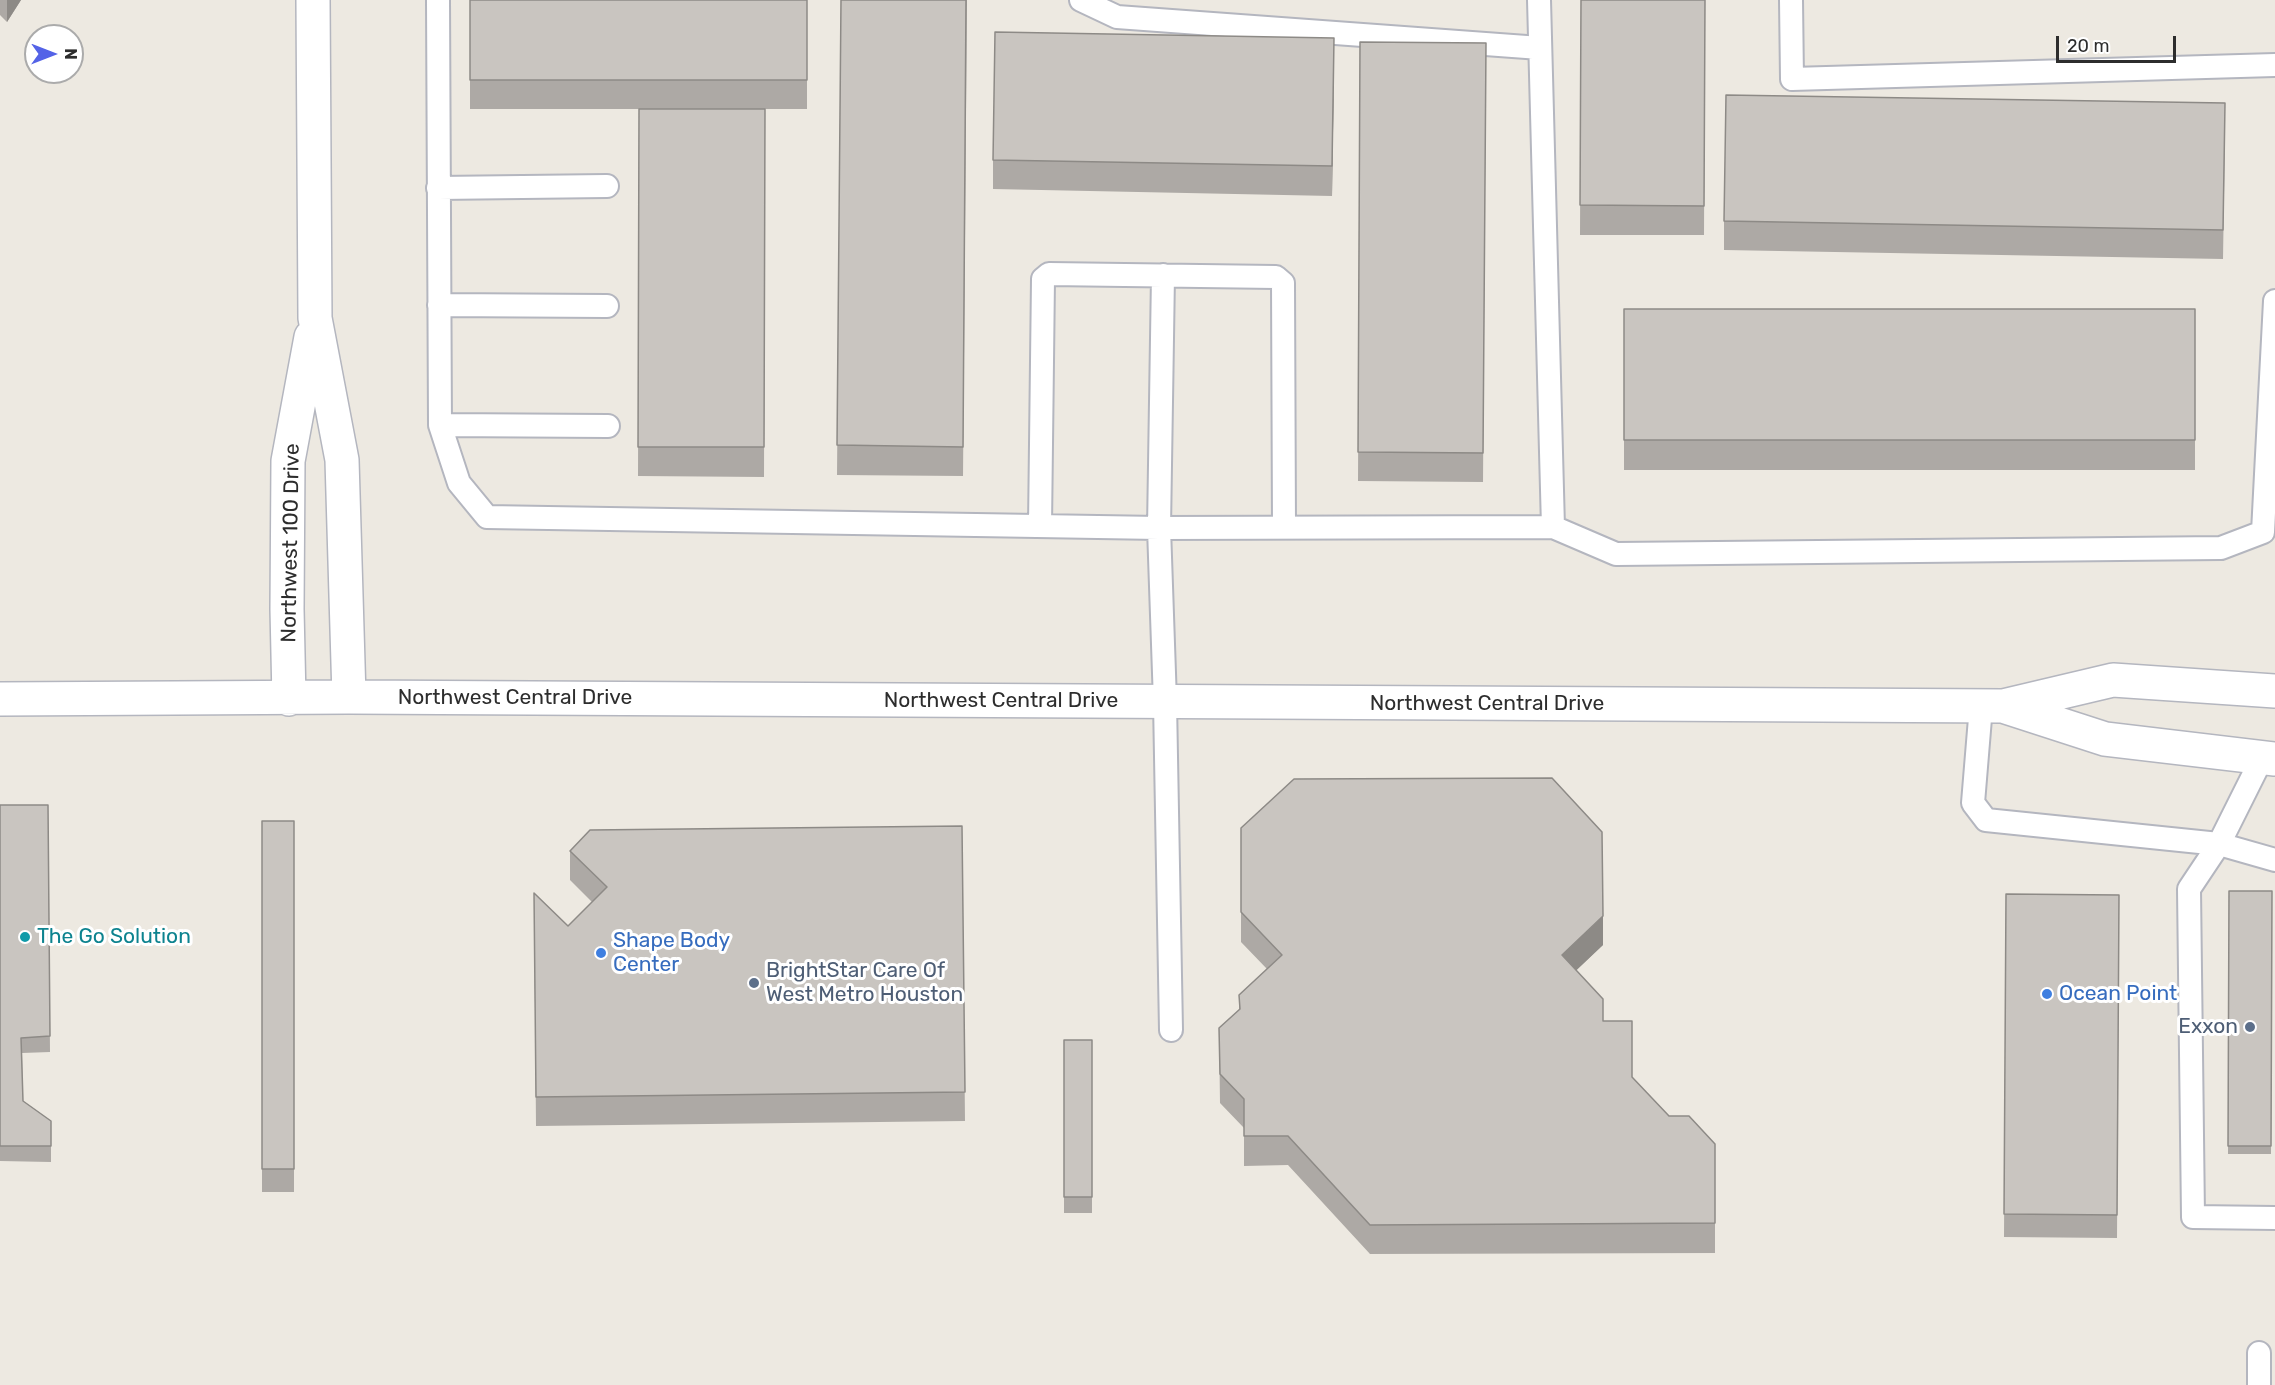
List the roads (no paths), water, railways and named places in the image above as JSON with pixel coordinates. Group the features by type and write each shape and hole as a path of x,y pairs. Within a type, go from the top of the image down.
{"street":[{"name":"Northwest 100 Drive","path":"313,0 315,318 342,460 349,697"},
{"name":"Northwest 100 Drive","path":"289,699 288,461 315,318"},
{"name":"Northwest Central Drive","path":"0,699 349,697 1992,706 2113,680 2275,691"},
{"name":"Northwest Central Drive","path":"1992,706 2105,739 2269,758"}],"lane":[{"path":"438,0 440,425 459,483 487,517 1160,528 1553,526 1616,555 2221,548 2263,532 2275,301"},
{"path":"1081,0 1117,17 1540,48"},
{"path":"1539,0 1553,526"},
{"path":"1791,0 1792,79 2275,65"},
{"path":"438,188 607,186"},
{"path":"1040,526 1043,279 1049,274 1276,277 1283,283 1284,527"},
{"path":"1163,275 1160,528 1166,702 1171,1030"},
{"path":"439,305 607,306"},
{"path":"440,425 608,426"},
{"path":"1992,706 1973,803 1986,820 2219,843 2275,860"},
{"path":"2269,758 2189,890 2193,1217 2275,1218"},
{"path":"2259,1353 2259,1385"}],"place":[{"name":"The Go Solution","path":"25,937"},
{"name":"Shape Body Center","path":"601,953"},
{"name":"BrightStar Care Of West Metro Houston","path":"754,983"},
{"name":"Ocean Point","path":"2047,994"},
{"name":"Exxon","path":"2250,1027"}]}
